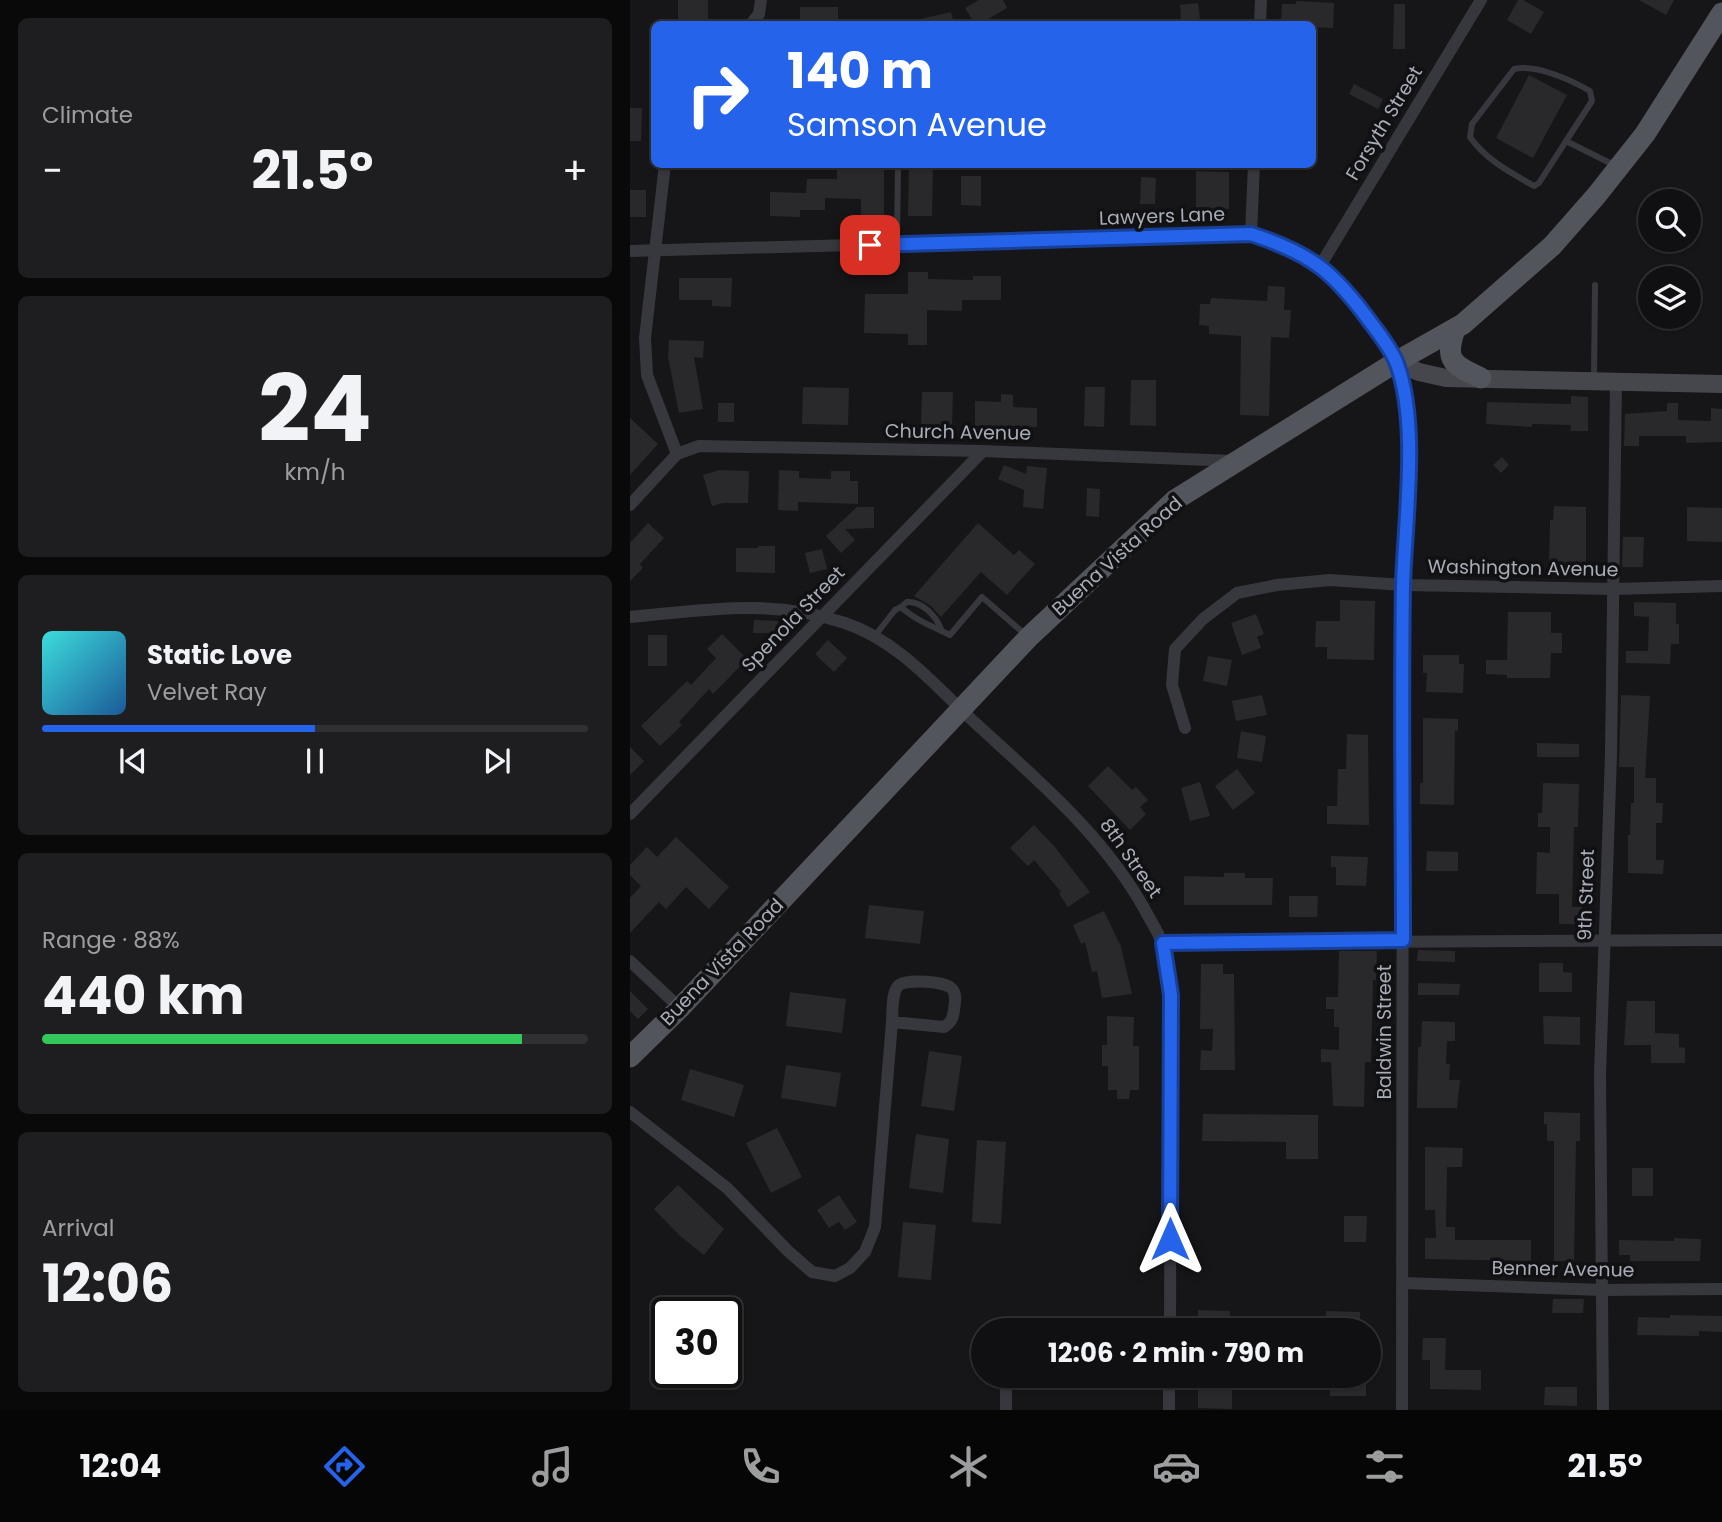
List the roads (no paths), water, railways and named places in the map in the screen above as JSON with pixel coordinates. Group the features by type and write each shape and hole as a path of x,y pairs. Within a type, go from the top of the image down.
{"main road":[{"name":"Buena Vista Road","path":"630,1057 680,1008 1029,637 1175,500 1396,362 1455,329 1552,246 1645,134 1722,13"},
{"path":"1455,329 1450,355 1455,366 1481,378"}],"street":[{"path":"753,21 759,14 761,0"},
{"path":"1260,21 1261,0"},
{"name":"Forsyth Street","path":"1320,265 1481,0"},
{"path":"630,505 677,454 647,375 645,338 665,168"},
{"path":"1251,234 1254,168"},
{"name":"Lawyers Lane","path":"630,251 1251,234 1289,246 1320,265 1349,292 1396,362"},
{"path":"1396,362 1419,372 1446,378 1722,384"},
{"name":"Baldwin Street","path":"1396,362 1405,397 1409,438 1403,585 1402,1410"},
{"name":"9th Street","path":"1603,1410 1600,1074 1611,755 1616,381"},
{"name":"Church Avenue","path":"677,454 699,446 983,451 1238,461"},
{"name":"Spenola Street","path":"630,814 983,451"},
{"name":"Washington Avenue","path":"1185,728 1172,685 1175,649 1203,618 1237,593 1277,585 1330,580 1403,585 1614,589 1722,586"},
{"name":"8th Street","path":"630,617 743,607 774,607 822,616 849,624 874,636 902,654 1086,827 1132,886 1163,943 1171,995 1170,1318"},
{"path":"1163,943 1722,940"},
{"path":"630,961 680,1008"},
{"path":"630,1112 727,1188 812,1272 835,1276 850,1268 865,1252 875,1227 892,1022 895,991 899,985 908,981 947,984 953,990 953,1017 944,1027 892,1022"},
{"name":"Benner Avenue","path":"1403,1283 1602,1290 1722,1289"},
{"path":"1006,1388 1006,1410"},
{"path":"1169,1388 1169,1410"}],"lane":[{"path":"1523,67 1571,80 1590,92 1592,101 1566,141 1539,183 1534,186 1493,161 1470,137 1472,124 1514,69 1523,67"},
{"path":"1566,141 1619,168"},
{"path":"897,245 898,168"},
{"path":"1594,381 1595,285"},
{"path":"901,607 950,635 982,597 1029,637"},
{"path":"874,636 895,610 907,602 919,604 938,621 941,629"}]}
